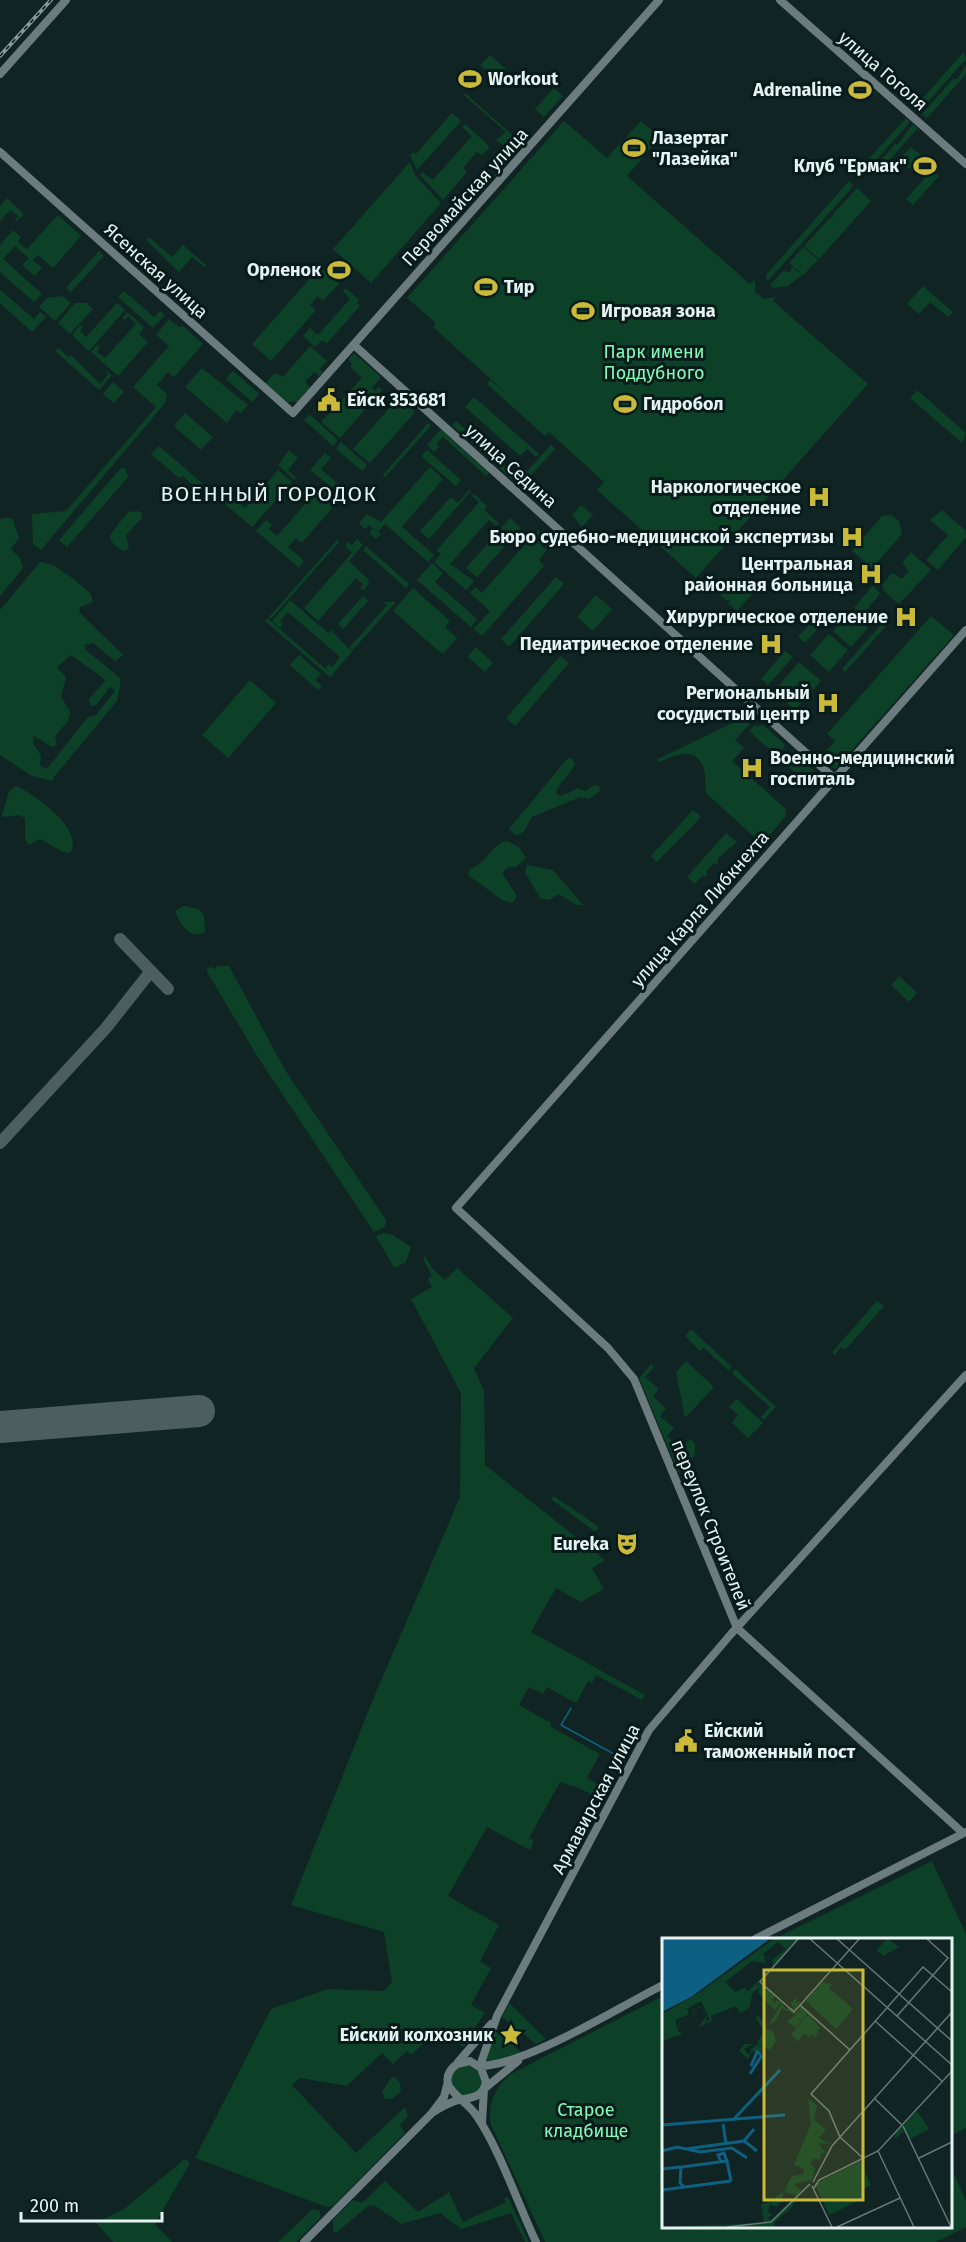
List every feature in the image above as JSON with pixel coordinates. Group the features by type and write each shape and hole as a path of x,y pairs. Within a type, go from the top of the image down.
{"street":[{"path":"0,74 66,0"},
{"name":"Первомайская улица","path":"292,413 659,0"},
{"name":"улица Гоголя","path":"780,0 966,164"},
{"name":"Ясенская улица","path":"0,153 292,413"},
{"name":"улица Седина","path":"354,345 835,779"},
{"name":"улица Карла Либкнехта","path":"456,1208 966,630"},
{"name":"переулок Строителей","path":"456,1208 608,1348 634,1379 737,1628 965,1833"},
{"name":"Армавирская улица","path":"480,2066 497,2016 645,1736 737,1628 966,1375"},
{"path":"757,1938 965,1833"},
{"path":"304,2242 432,2113 444,2097 454,2066 467,2061 480,2066 504,2064 662,1986"},
{"name":"Армавирская улица","path":"454,2066 497,2016"},
{"path":"432,2113 464,2099 475,2097 535,2050"},
{"path":"480,2066 486,2077 481,2112 483,2125"},
{"path":"448,2080 452,2092 464,2099 483,2125 536,2242"}],"green space":[{"path":"964,52 966,59 918,113 913,109"},
{"path":"490,55 507,70 497,81 480,65"},
{"path":"966,65 966,74 927,118 922,114 953,79 957,79"},
{"path":"554,88 563,96 544,117 535,109"},
{"path":"465,93 518,140 509,150 496,140 506,132 464,95"},
{"path":"452,113 461,121 417,170 410,155 413,152 416,154"},
{"path":"906,118 910,122 869,168 864,164"},
{"name":"Парк имени Поддубного","path":"564,121 607,158 641,121 660,137 627,176 750,284 755,279 755,292 764,299 776,297 773,301 868,384 696,578 597,490 604,482 549,432 545,436 487,384 490,380 504,391 433,327 436,323 407,298"},
{"path":"465,124 490,147 482,155 477,152 463,168 467,172 443,200 420,175 422,172 433,180 472,136 462,127"},
{"path":"913,124 918,128 876,175 872,171 895,144 898,144"},
{"path":"522,143 523,145 460,215 459,214"},
{"path":"911,147 921,155 909,169 899,160"},
{"path":"410,162 415,175 441,203 371,283 333,249"},
{"path":"932,170 939,176 913,205 906,199"},
{"path":"849,181 853,185 849,191 767,282 766,275"},
{"path":"857,188 871,201 819,259 804,246 833,217"},
{"path":"7,198 24,214 17,221 15,220 18,216 10,210 0,221 0,206"},
{"path":"58,215 81,236 53,268 38,255 33,260 42,268 35,276 22,265 29,258 15,246 3,259 42,294 34,302 0,272 0,245 13,230 21,237 18,242 27,249"},
{"path":"149,237 172,257 183,245 206,265 204,267 192,257 179,272 146,240"},
{"path":"803,247 818,260 803,275 789,263"},
{"path":"99,251 104,256 71,292 66,288"},
{"path":"320,267 339,284 323,301 317,296 310,305 316,310 271,361 252,344"},
{"path":"792,267 802,275 788,286 774,288 770,285 783,271 790,272"},
{"path":"923,286 953,312 948,317 930,302 919,314 907,304"},
{"path":"346,288 359,300 357,303 360,306 327,343 322,340 315,347 303,336 310,328 318,335 350,299 343,291"},
{"path":"0,290 34,319 40,312 46,317 32,332 0,303"},
{"path":"124,291 154,317 160,311 165,315 153,328 118,297"},
{"path":"63,296 71,303 55,321 39,307 47,298"},
{"path":"75,303 87,303 93,309 70,334 58,323"},
{"path":"117,303 125,310 89,351 72,335 80,325 83,327 80,331 86,337"},
{"path":"127,312 144,327 139,334 148,342 118,376 91,352 97,345 100,347 97,352 105,358 136,324 128,316 125,320 122,318"},
{"path":"169,319 179,327 183,326 203,344 174,377 168,372 157,385 167,394 165,403 41,550 33,544 32,514 66,511 156,407 133,387 169,346 156,335"},
{"path":"310,346 327,361 320,369 323,373 319,376 314,372 305,382 310,387 297,402 284,402 264,385 275,373 283,377"},
{"path":"58,348 69,357 71,355 100,384 108,375 106,370 112,375 99,390 55,351"},
{"path":"354,353 381,377 372,388 375,391 379,387 382,390 340,438 321,422 362,378 350,367 352,364 348,360"},
{"path":"202,368 248,405 241,413 236,410 227,423 185,387"},
{"path":"233,371 259,394 252,402 226,379"},
{"path":"113,382 124,392 114,403 103,394"},
{"path":"917,390 966,433 962,443 910,398"},
{"path":"399,397 415,412 370,463 353,449"},
{"path":"474,397 539,454 536,457 527,449 520,456 465,407"},
{"path":"185,413 213,437 201,450 174,426"},
{"path":"309,414 338,440 333,446 304,420"},
{"path":"456,421 519,478 515,482 452,425"},
{"path":"428,423 431,426 385,477 383,475"},
{"path":"441,429 489,473 486,476 443,437 436,444 439,447 434,452 427,445"},
{"path":"341,442 367,465 362,471 336,449"},
{"path":"551,445 555,449 521,486 517,482"},
{"path":"159,446 202,483 194,492 191,489 193,485 183,476 179,478 151,454"},
{"path":"289,450 298,458 288,470 296,478 294,480 278,465"},
{"path":"427,450 461,480 456,486 421,456"},
{"path":"325,453 331,458 321,469 352,496 350,498 356,503 354,505 310,470"},
{"path":"430,467 443,479 402,527 434,555 428,562 385,524 379,531 373,528 381,534 376,539 369,533 373,529 369,525 365,529 359,523 367,514 381,522"},
{"path":"121,468 126,469 128,477 67,547 59,540"},
{"path":"278,470 292,482 252,527 224,503 234,492 238,495 235,499 245,508"},
{"path":"322,485 339,500 302,543 296,538 288,547 304,561 299,568 256,531 266,520 272,525 269,529 277,536"},
{"path":"469,490 471,491 429,539 420,531 451,497 458,503"},
{"path":"474,494 487,506 484,510 499,523 496,526 489,520 450,564 474,581 466,590 434,562 441,554 437,550 479,502 472,496"},
{"path":"581,505 593,515 582,527 572,515"},
{"path":"942,510 965,530 966,537 938,570 926,560 948,535 930,520"},
{"path":"128,512 142,513 142,518 126,535 129,547 126,551 123,550 113,543 110,535"},
{"path":"891,515 899,521 902,534 872,568 852,551 882,516"},
{"path":"7,517 13,520 19,538 11,549 20,558 23,568 0,596 0,519"},
{"path":"510,518 521,528 477,577 466,568"},
{"path":"524,530 532,537 538,530 547,538 541,545 547,550 539,560 544,566 482,636 474,629 490,611 470,593 475,587 482,593 528,541 521,535"},
{"path":"357,539 363,545 349,561 368,579 369,583 364,590 360,588 363,584 356,578 318,621 304,608 352,553 345,546 348,542 352,545"},
{"path":"337,540 339,542 271,619 269,617"},
{"path":"366,546 409,584 406,588 363,550"},
{"path":"911,552 931,570 899,604 884,591 882,585 892,573 902,579 909,571 902,563"},
{"path":"40,562 53,565 91,594 93,602 80,607 79,612 123,655 115,661 93,643 84,645 86,650 121,679 117,701 53,781 32,776 0,755 0,610","holes":["71,655 106,680 89,699 90,706 96,705 110,687 115,691 96,715 87,718 47,769 40,766 41,756 33,743 34,736 52,747 57,745 55,736 68,721 70,712 61,696 66,678 57,667"]},
{"path":"432,563 443,573 435,582 477,619 471,627 417,580"},
{"path":"738,576 744,582 742,586 746,583 755,591 737,611 728,603 731,599 727,601 720,595"},
{"path":"556,577 564,584 509,647 501,639"},
{"path":"873,585 880,594 862,615 854,608"},
{"path":"413,588 450,621 445,627 457,638 444,653 441,653 393,611"},
{"path":"596,595 612,609 593,631 577,617"},
{"path":"363,596 368,601 343,629 338,624"},
{"path":"290,600 328,633 331,630 352,652 330,677 265,621 267,618 328,671 326,668 329,664 332,667 340,657 288,612 280,621 283,624 280,628 272,621"},
{"path":"384,602 396,602 352,651 349,648 387,605"},
{"path":"853,614 868,628 851,647 833,631 843,620 846,622"},
{"path":"931,616 954,635 835,769 819,759 835,741 827,734"},
{"path":"816,617 823,623 805,643 798,637"},
{"path":"884,621 887,625 845,672 842,669"},
{"path":"829,634 848,650 829,672 810,655"},
{"path":"476,647 493,663 485,672 468,657"},
{"path":"785,651 793,657 768,685 761,679"},
{"path":"299,655 321,674 315,680 322,686 318,690 290,665"},
{"path":"560,656 569,663 515,726 506,718"},
{"path":"799,662 821,681 795,710 774,691"},
{"path":"250,680 276,703 228,758 202,735"},
{"path":"751,714 755,718 735,740 744,748 732,761 786,809 785,817 762,844 707,794 704,770 697,758 685,754 672,756 660,762 656,760"},
{"path":"762,724 785,745 778,757 749,731 755,725 758,727"},
{"path":"784,756 794,763 800,758 817,774 808,784 781,760"},
{"path":"571,758 575,763 556,794 561,796 578,788 585,791 594,785 599,786 600,791 589,799 580,797 532,817 524,831 517,836 509,829 567,759"},
{"path":"16,786 35,797 65,824 71,834 73,844 70,853 63,852 40,839 29,845 25,840 25,818 19,815 4,817 2,815 9,791"},
{"path":"693,810 701,817 657,862 651,856"},
{"path":"726,833 737,842 718,858 718,864 713,864 707,870 707,876 702,876 695,884 687,877"},
{"path":"507,841 519,847 526,858 516,867 508,867 502,873 517,896 513,903 502,900 468,875 471,868 481,863 497,846"},
{"path":"527,865 553,870 583,905 576,905 559,894 549,900 540,898 525,872"},
{"path":"184,906 198,909 204,915 205,932 195,934 190,932 179,921 175,911"},
{"path":"211,966 214,969 218,966 229,966 285,1070 386,1220 385,1227 374,1232 257,1056 206,970"},
{"path":"899,976 917,993 909,1002 891,985"},
{"path":"384,1233 393,1235 411,1247 406,1262 394,1268 376,1236"},
{"path":"425,1256 433,1269 445,1280 457,1268 513,1318 474,1368 484,1391 485,1465 605,1560 592,1568 604,1589 581,1602 556,1588 531,1632 645,1695 642,1700 596,1675 592,1683 588,1681 576,1703 547,1687 543,1694 529,1687 519,1705 551,1723 551,1727 600,1754 587,1778 605,1788 600,1799 579,1788 560,1782 529,1838 534,1841 530,1850 487,1827 448,1896 499,1925 480,1962 491,1968 471,2005 485,2013 474,2029 470,2026 462,2033 468,2041 463,2047 443,2026 411,2055 407,2051 393,2064 382,2053 347,2086 300,2078 292,2085 356,2153 405,2107 408,2116 400,2125 405,2133 333,2206 327,2207 195,2158 271,2009 328,1989 384,1991 392,1982 384,1932 291,1905 374,1697 460,1497 461,1393 411,1299 432,1287 428,1279 432,1276 423,1259"},
{"path":"877,1301 884,1306 845,1350 841,1347 835,1355 832,1352"},
{"path":"691,1329 732,1367 729,1371 704,1348 700,1351 685,1336"},
{"path":"686,1361 714,1387 685,1418 676,1372"},
{"path":"651,1364 654,1367 645,1377 659,1389 653,1396 666,1409 660,1416 674,1428 667,1436 681,1449 690,1439 695,1443 695,1455 679,1473 639,1378"},
{"path":"735,1369 776,1407 764,1420 761,1417 770,1407 732,1373"},
{"path":"737,1399 763,1423 748,1438 732,1423 738,1415 729,1407"},
{"path":"554,1496 599,1527 598,1530 594,1531 551,1499"},
{"path":"932,1861 966,1934 966,2128 951,2136 951,1938 776,1938"},
{"name":"Старое кладбище","path":"662,1997 662,2227 951,2227 951,2167 966,2201 966,2227 936,2242 545,2242 491,2125 490,2111 493,2097 511,2074"},
{"path":"509,2003 546,2039 536,2044 502,2017"},
{"path":"495,2031 503,2037 502,2045 510,2043 521,2052 505,2060 485,2061"},
{"path":"467,2064 478,2069 483,2080 478,2091 467,2096 456,2091 451,2080 456,2069"},
{"path":"395,2077 400,2083 401,2091 392,2099 385,2099 382,2092 391,2078"},
{"path":"185,2159 190,2163 155,2224 172,2242 113,2242 96,2223 124,2209"},
{"path":"385,2181 418,2212 449,2192 463,2222 506,2202 504,2198 508,2197 529,2242 525,2242 511,2213 461,2229 440,2213 401,2224 374,2205 367,2207 336,2233 333,2231 333,2220 353,2200 362,2203"},
{"path":"313,2209 320,2211 320,2218 296,2242 278,2242"}],"waterway":[{"path":"571,1708 561,1725 625,1760 638,1736"}],"taxiway":[{"path":"120,939 168,989"},
{"path":"0,1143 106,1028 151,971"}],"runway":[{"path":"0,1427 199,1411"}],"railway":[{"path":"0,56 51,0"}],"place":[{"name":"Workout","path":"470,79"},
{"name":"Аdrenaline","path":"860,90"},
{"name":"Лазертаг \"Лазейка\"","path":"634,148"},
{"name":"Клуб \"Ермак\"","path":"925,166"},
{"name":"Орленок","path":"339,270"},
{"name":"Тир","path":"486,287"},
{"name":"Игровая зона","path":"583,311"},
{"name":"Ейск 353681","path":"329,400"},
{"name":"Гидробол","path":"625,404"},
{"name":"Наркологическое отделение","path":"819,497"},
{"name":"Бюро судебно-медицинской экспертизы","path":"852,537"},
{"name":"Центральная районная больница","path":"871,574"},
{"name":"Хирургическое отделение","path":"906,617"},
{"name":"Педиатрическое отделение","path":"771,644"},
{"name":"Региональный сосудистый центр","path":"828,703"},
{"name":"Военно-медицинский госпиталь","path":"752,768"},
{"name":"Eureka","path":"627,1544"},
{"name":"Ейский таможенный пост","path":"686,1741"},
{"name":"Ейский колхозник","path":"511,2035"}],"district":[{"name":"ВОЕННЫЙ ГОРОДОК","path":"269,494"}]}
